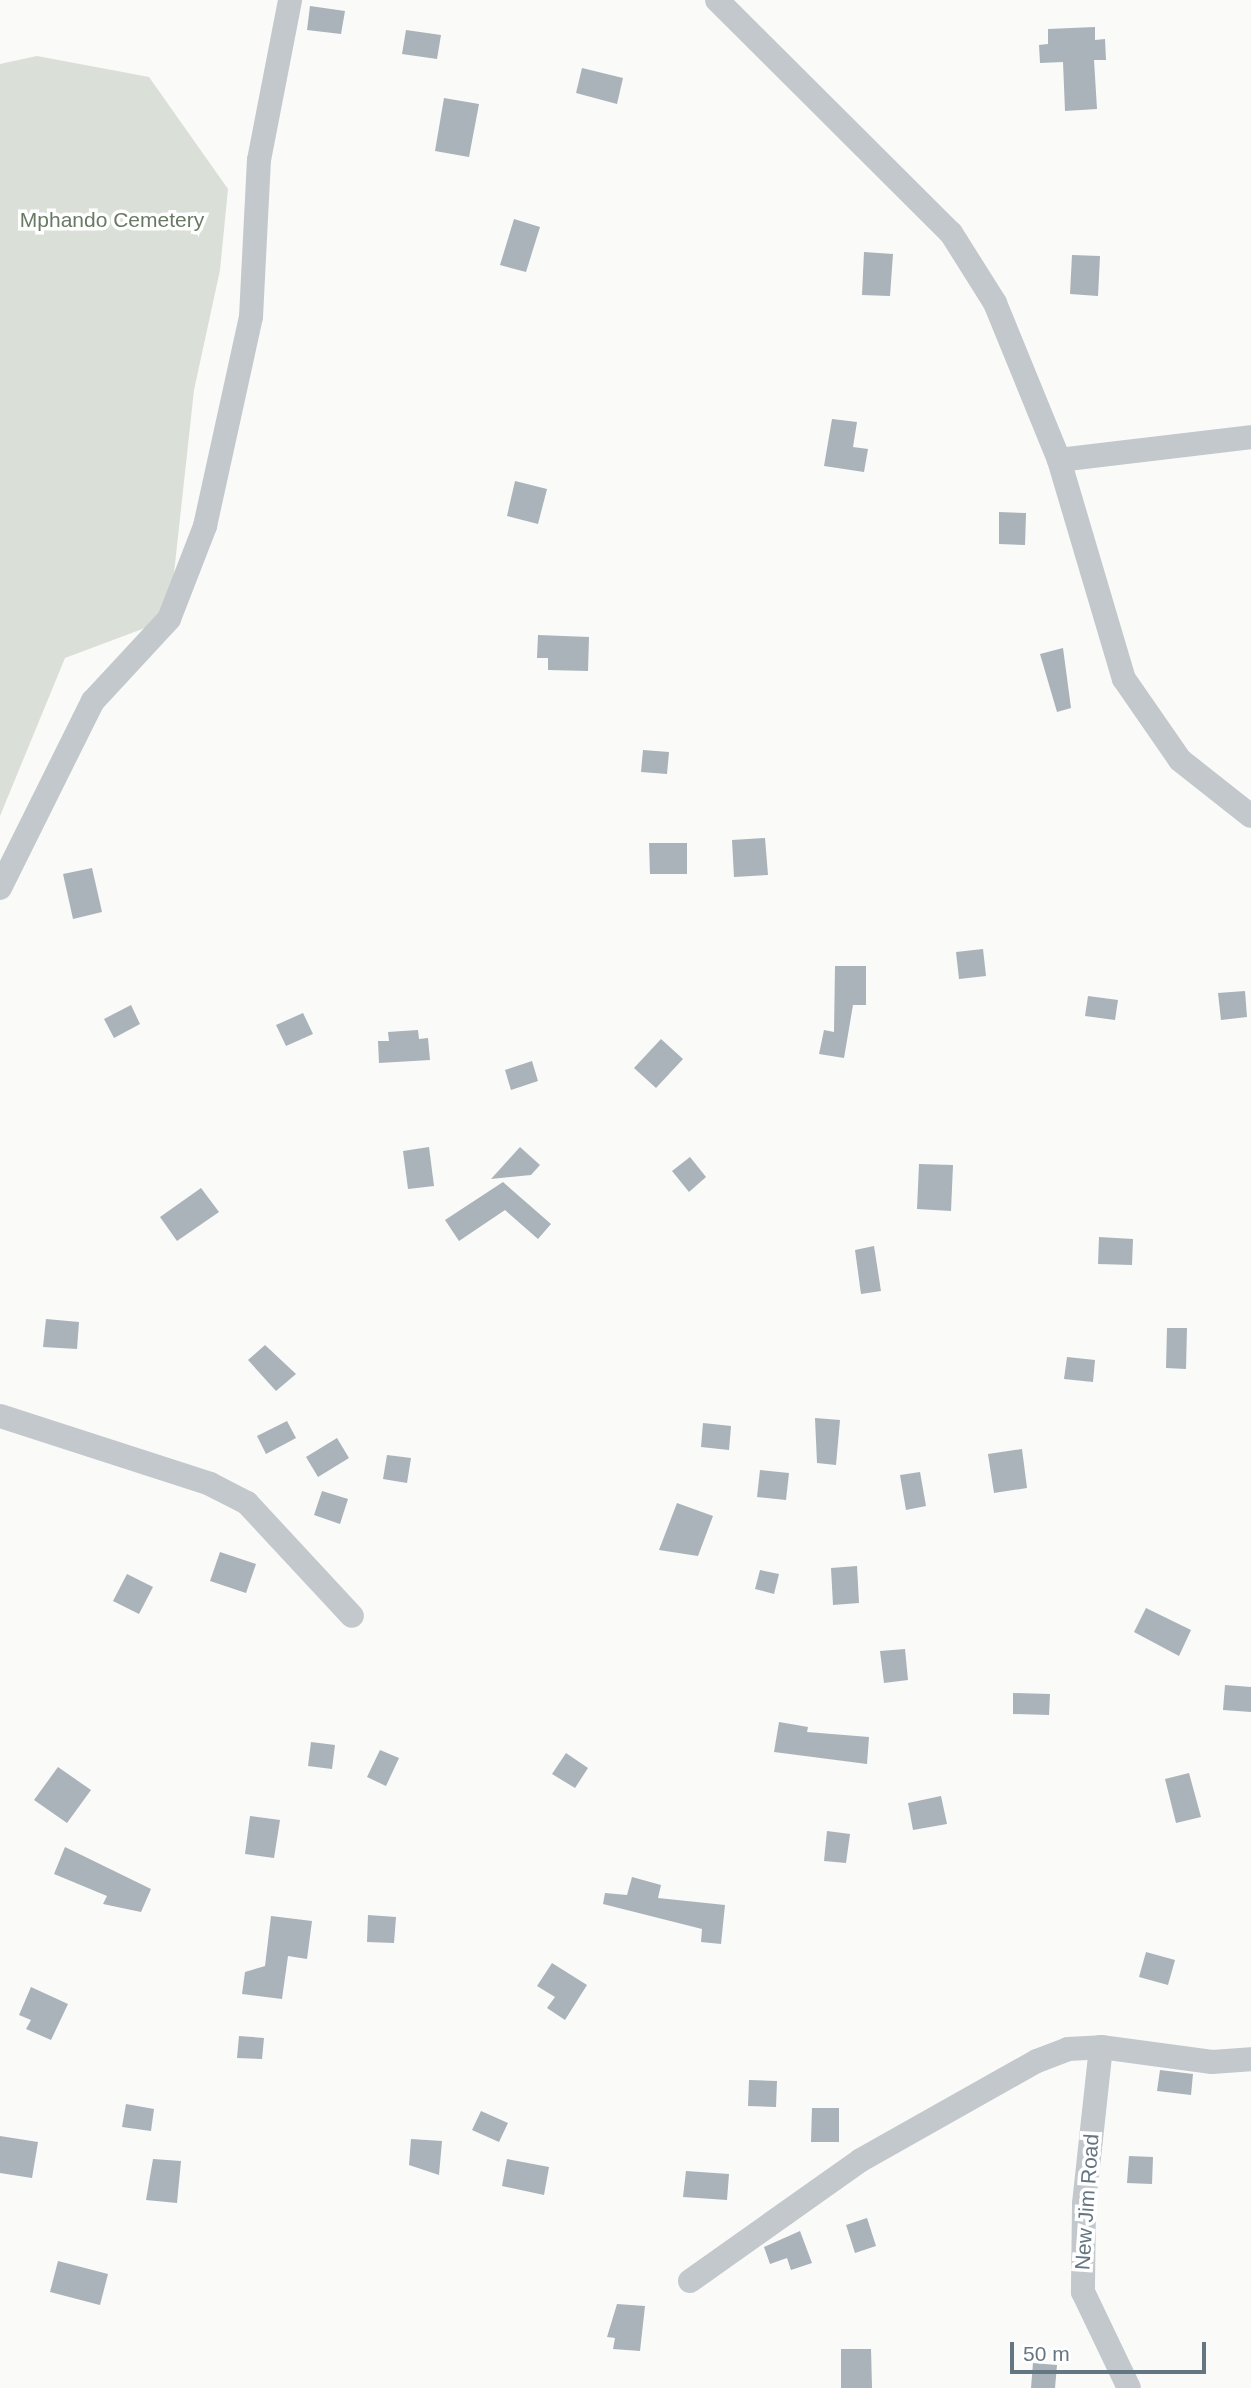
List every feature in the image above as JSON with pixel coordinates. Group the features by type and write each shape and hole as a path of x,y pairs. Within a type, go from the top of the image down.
{"street":[{"path":"0,888 93,701 169,619 205,526 251,317 259,160 290,0"},
{"path":"717,0 951,233 995,303 1059,460 1124,679 1180,760 1251,816"},
{"path":"1059,460 1251,437"},
{"path":"0,1416 210,1484 247,1503 352,1616"},
{"path":"690,2281 861,2160 982,2090 1068,2049 1101,2047 1212,2062 1251,2059"},
{"name":"New Jim Road","path":"1101,2047 1083,2217 1083,2292 1129,2388"}],"green space":[{"name":"Mphando Cemetery","path":"37,56 149,77 228,189 220,270 194,390 169,619 65,658 0,816 0,64"}],"building":[{"path":"310,6 345,11 341,34 307,30"},
{"path":"1095,27 1095,40 1105,39 1106,60 1094,60 1097,109 1065,111 1063,62 1040,63 1039,45 1048,44 1048,29"},
{"path":"406,30 441,35 437,59 402,54"},
{"path":"582,68 623,78 617,104 576,93"},
{"path":"444,98 479,104 469,157 435,151"},
{"path":"514,219 540,227 526,272 500,265"},
{"path":"864,252 893,254 890,296 862,295"},
{"path":"1072,255 1100,256 1098,296 1070,294"},
{"path":"832,419 857,422 853,447 868,449 864,472 824,466"},
{"path":"515,481 547,489 538,524 507,516"},
{"path":"999,512 1026,513 1025,545 999,544"},
{"path":"538,635 589,637 588,671 548,670 548,658 537,658"},
{"path":"1063,648 1071,708 1057,712 1040,654"},
{"path":"643,750 669,752 667,774 641,772"},
{"path":"765,838 768,875 734,877 732,840"},
{"path":"649,843 687,843 687,874 650,874"},
{"path":"92,868 102,912 73,919 63,874"},
{"path":"983,949 986,976 959,979 956,952"},
{"path":"835,966 866,966 866,1005 853,1005 844,1058 819,1054 824,1030 834,1032"},
{"path":"1245,991 1247,1017 1221,1020 1218,993"},
{"path":"1088,996 1118,1000 1115,1020 1085,1016"},
{"path":"131,1005 140,1024 114,1038 104,1019"},
{"path":"303,1013 313,1034 286,1046 276,1025"},
{"path":"418,1030 419,1039 428,1038 430,1060 379,1063 378,1041 389,1041 388,1032"},
{"path":"661,1039 683,1059 656,1088 634,1068"},
{"path":"532,1061 538,1081 511,1090 505,1070"},
{"path":"429,1147 434,1186 408,1189 403,1151"},
{"path":"520,1147 540,1165 531,1175 491,1179"},
{"path":"690,1157 706,1177 689,1192 672,1171"},
{"path":"919,1164 953,1165 951,1211 917,1209"},
{"path":"503,1182 551,1224 538,1239 505,1210 459,1241 445,1220"},
{"path":"201,1188 219,1212 177,1241 160,1217"},
{"path":"1099,1237 1133,1239 1132,1265 1098,1264"},
{"path":"874,1246 881,1291 861,1294 855,1250"},
{"path":"46,1319 79,1322 77,1349 43,1347"},
{"path":"1167,1328 1187,1328 1186,1369 1166,1368"},
{"path":"265,1345 296,1374 276,1391 248,1360"},
{"path":"1067,1357 1095,1360 1093,1382 1064,1379"},
{"path":"815,1418 840,1420 836,1465 817,1463"},
{"path":"287,1421 296,1438 266,1454 257,1436"},
{"path":"703,1423 731,1426 729,1450 701,1447"},
{"path":"337,1438 349,1458 318,1477 306,1457"},
{"path":"1022,1449 1027,1488 994,1493 988,1454"},
{"path":"387,1455 411,1458 407,1483 383,1479"},
{"path":"760,1470 789,1473 786,1500 757,1497"},
{"path":"920,1472 926,1506 906,1510 900,1475"},
{"path":"322,1491 348,1499 340,1524 314,1515"},
{"path":"677,1503 713,1516 698,1556 659,1550"},
{"path":"220,1552 256,1564 246,1593 210,1581"},
{"path":"857,1566 859,1603 833,1605 831,1568"},
{"path":"760,1570 779,1574 774,1594 755,1589"},
{"path":"127,1574 153,1587 139,1614 113,1601"},
{"path":"1146,1608 1191,1630 1179,1656 1134,1632"},
{"path":"905,1649 908,1680 884,1683 880,1651"},
{"path":"1225,1685 1251,1687 1251,1712 1223,1710"},
{"path":"1013,1693 1050,1694 1049,1715 1013,1714"},
{"path":"779,1722 808,1727 807,1732 869,1737 867,1764 774,1752"},
{"path":"311,1742 335,1745 332,1769 308,1766"},
{"path":"380,1750 399,1758 386,1786 367,1777"},
{"path":"566,1753 588,1768 575,1788 552,1774"},
{"path":"58,1767 91,1790 67,1823 34,1800"},
{"path":"1189,1773 1201,1817 1176,1823 1165,1779"},
{"path":"941,1796 947,1824 913,1830 908,1803"},
{"path":"250,1816 280,1820 274,1858 245,1854"},
{"path":"827,1831 850,1834 846,1863 824,1861"},
{"path":"65,1847 151,1889 141,1912 103,1904 107,1896 54,1874"},
{"path":"632,1877 661,1885 658,1898 725,1905 721,1944 701,1942 702,1929 603,1904 605,1893 627,1895"},
{"path":"368,1915 396,1917 394,1943 367,1942"},
{"path":"271,1916 312,1921 307,1959 288,1956 282,1999 242,1994 245,1972 265,1966"},
{"path":"1146,1952 1175,1960 1168,1985 1139,1977"},
{"path":"552,1963 587,1985 565,2020 547,2008 555,1997 537,1986"},
{"path":"31,1987 68,2004 51,2040 26,2029 31,2020 19,2015"},
{"path":"239,2036 264,2038 262,2059 237,2058"},
{"path":"1160,2070 1193,2074 1191,2095 1157,2091"},
{"path":"749,2080 777,2081 776,2107 748,2106"},
{"path":"126,2104 154,2109 151,2131 122,2127"},
{"path":"812,2108 839,2108 839,2142 811,2142"},
{"path":"481,2111 508,2123 499,2142 472,2130"},
{"path":"0,2136 38,2142 32,2178 0,2173"},
{"path":"411,2139 442,2141 439,2175 409,2165"},
{"path":"1129,2156 1153,2157 1152,2184 1127,2183"},
{"path":"153,2159 181,2161 177,2203 146,2200"},
{"path":"507,2159 549,2167 544,2195 502,2186"},
{"path":"686,2171 729,2174 727,2200 683,2197"},
{"path":"867,2218 876,2246 855,2253 846,2225"},
{"path":"800,2231 812,2263 791,2270 787,2258 770,2264 764,2247"},
{"path":"58,2261 108,2274 100,2305 50,2292"},
{"path":"617,2304 645,2306 640,2351 613,2349 615,2338 607,2337"},
{"path":"841,2349 871,2349 872,2388 841,2388"},
{"path":"1033,2363 1057,2365 1055,2388 1031,2388"}]}
